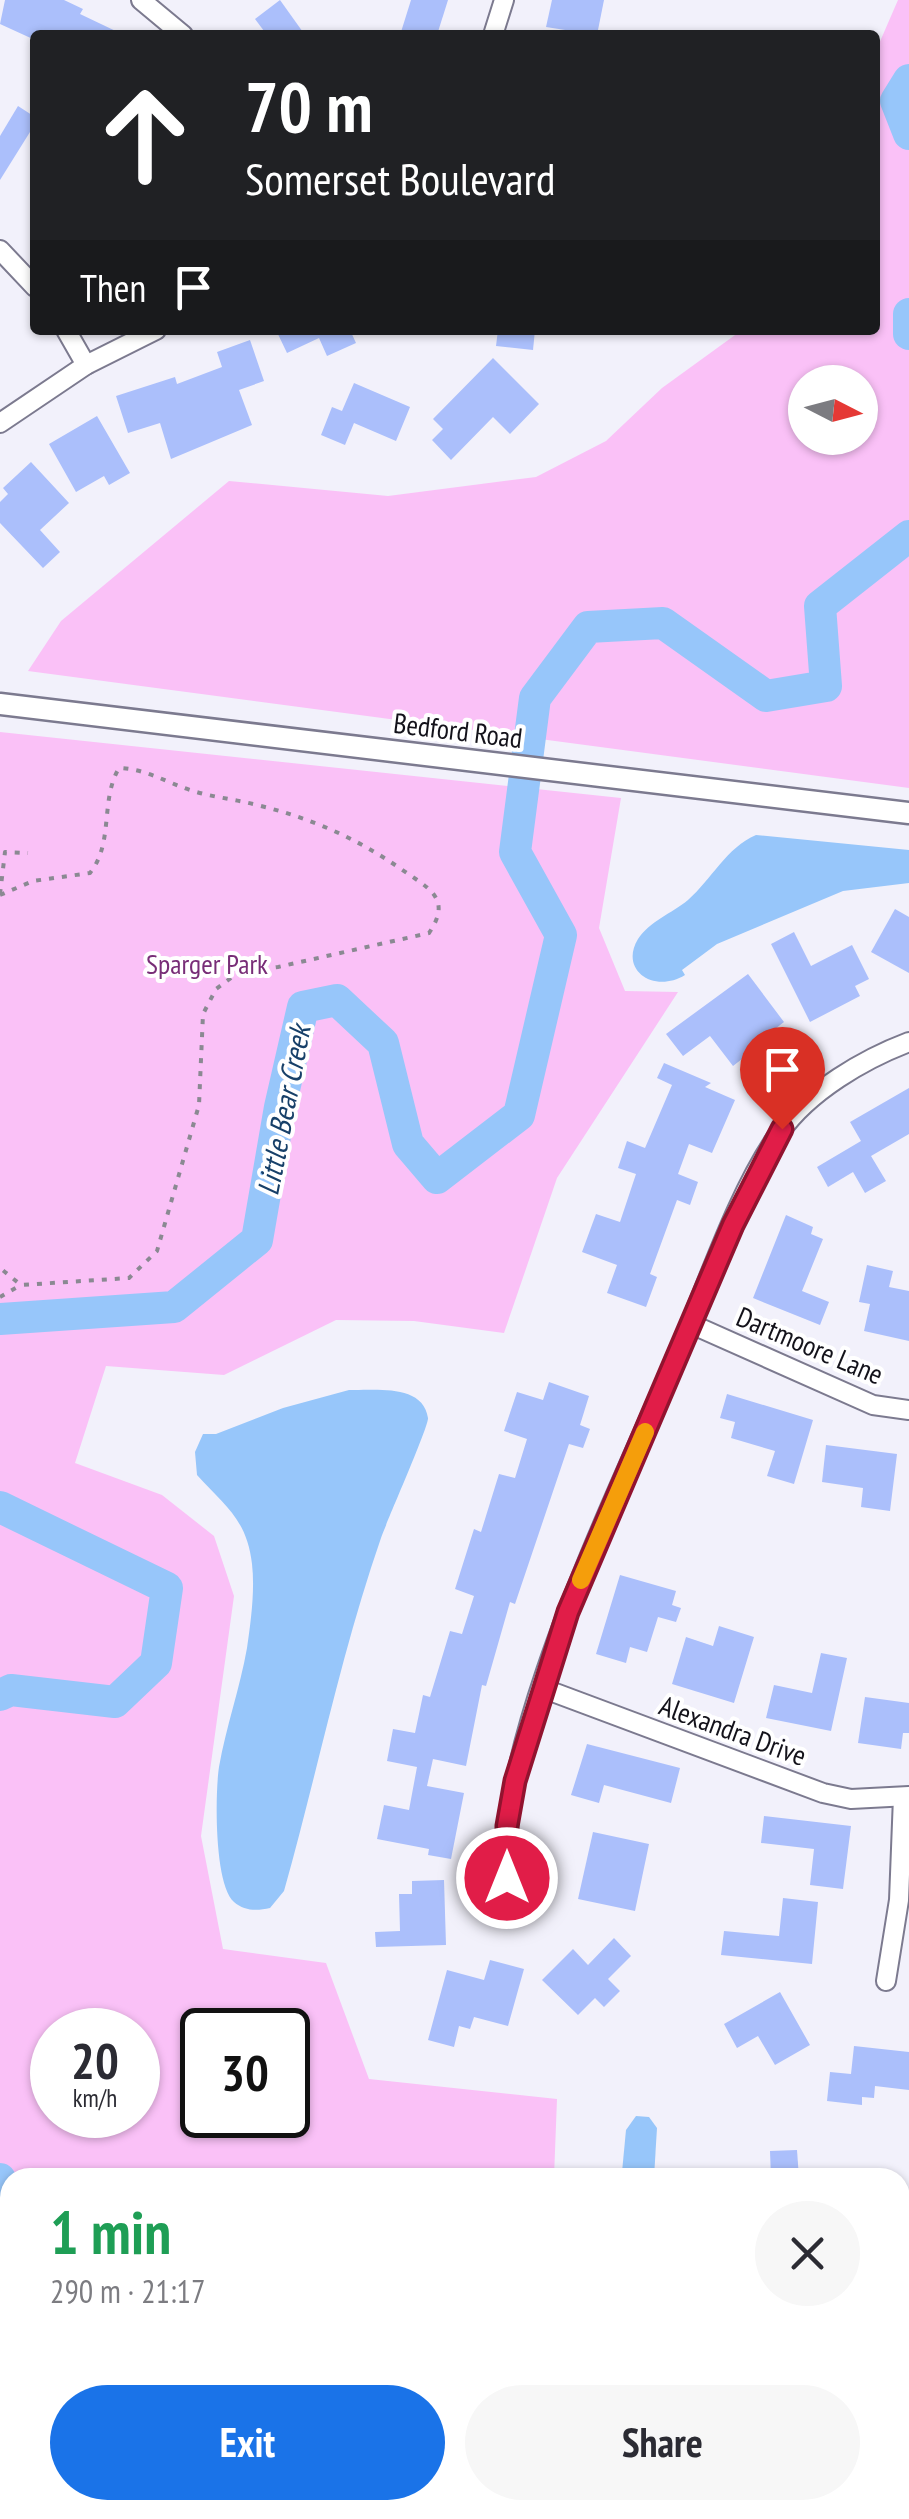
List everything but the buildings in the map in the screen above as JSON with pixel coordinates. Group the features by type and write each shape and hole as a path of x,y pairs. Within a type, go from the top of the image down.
{"street":[{"path":"140,0 177,30"},
{"path":"495,30 504,0"},
{"path":"0,250 30,282"},
{"path":"69,335 86,364"},
{"path":"0,423 86,364 146,335"},
{"name":"Bedford Road","path":"0,704 909,813"},
{"path":"512,1894 505,1857 507,1826 542,1688 568,1612 733,1225 782,1129 801,1108 874,1055 909,1042"},
{"name":"Dartmoore Lane","path":"691,1324 873,1404 909,1410"},
{"name":"Alexandra Drive","path":"542,1688 824,1793 852,1798 906,1796"},
{"path":"886,1982 899,1900 906,1796"}],"path":[{"path":"0,1297 22,1285 129,1278 157,1251 199,1105 204,1014 216,989 239,972 278,967 429,932 440,917 439,902 428,888 362,842 324,824 191,790 134,768 119,768 112,780 101,860 90,872 34,881 0,895 5,852 28,854"},
{"path":"0,1268 22,1285"}],"green space":[{"path":"898,0 909,0 909,788 28,671 61,621 229,481 388,496 536,477 606,441 662,388 735,335 880,335 880,41"},
{"name":"Sparger Park","path":"0,732 621,798 599,928 625,991 678,992 557,1178 504,1333 414,1321 336,1320 224,1375 106,1366 75,1463 162,1495 214,1536 234,1596 201,1836 223,1949 326,1963 369,2079 557,2099 554,2168 0,2168"}],"water":[{"path":"756,835 909,850 909,883 843,891 717,944 682,970 685,975 662,982 643,976 633,960 638,939 688,900 728,856"},
{"path":"349,1390 407,1394 424,1407 428,1418 367,1581 284,1891 270,1908 246,1909 234,1902 223,1877 217,1797 222,1752 247,1648 252,1564 240,1524 197,1475 195,1452 203,1434 216,1434 283,1408"},
{"path":"636,2116 649,2117 657,2128 655,2168 622,2168 626,2130"}],"waterway":[{"name":"Little Bear Creek","path":"909,80 896,101 909,134"},
{"name":"Little Bear Creek","path":"909,314 909,334"},
{"name":"Little Bear Creek","path":"0,1319 174,1307 257,1240 280,1107 303,1007 337,1000 383,1043 408,1144 437,1178 519,1115 561,935 515,852 535,698 588,627 663,623 766,696 826,686 820,606 909,536"},
{"name":"Little Bear Creek","path":"0,1507 167,1588 156,1663 115,1702 11,1690 0,1695"}],"slow traffic":[{"path":"581,1580 645,1432"}],"route":[{"path":"507,1878 507,1826 515,1781 568,1612 733,1225 782,1129"}]}
